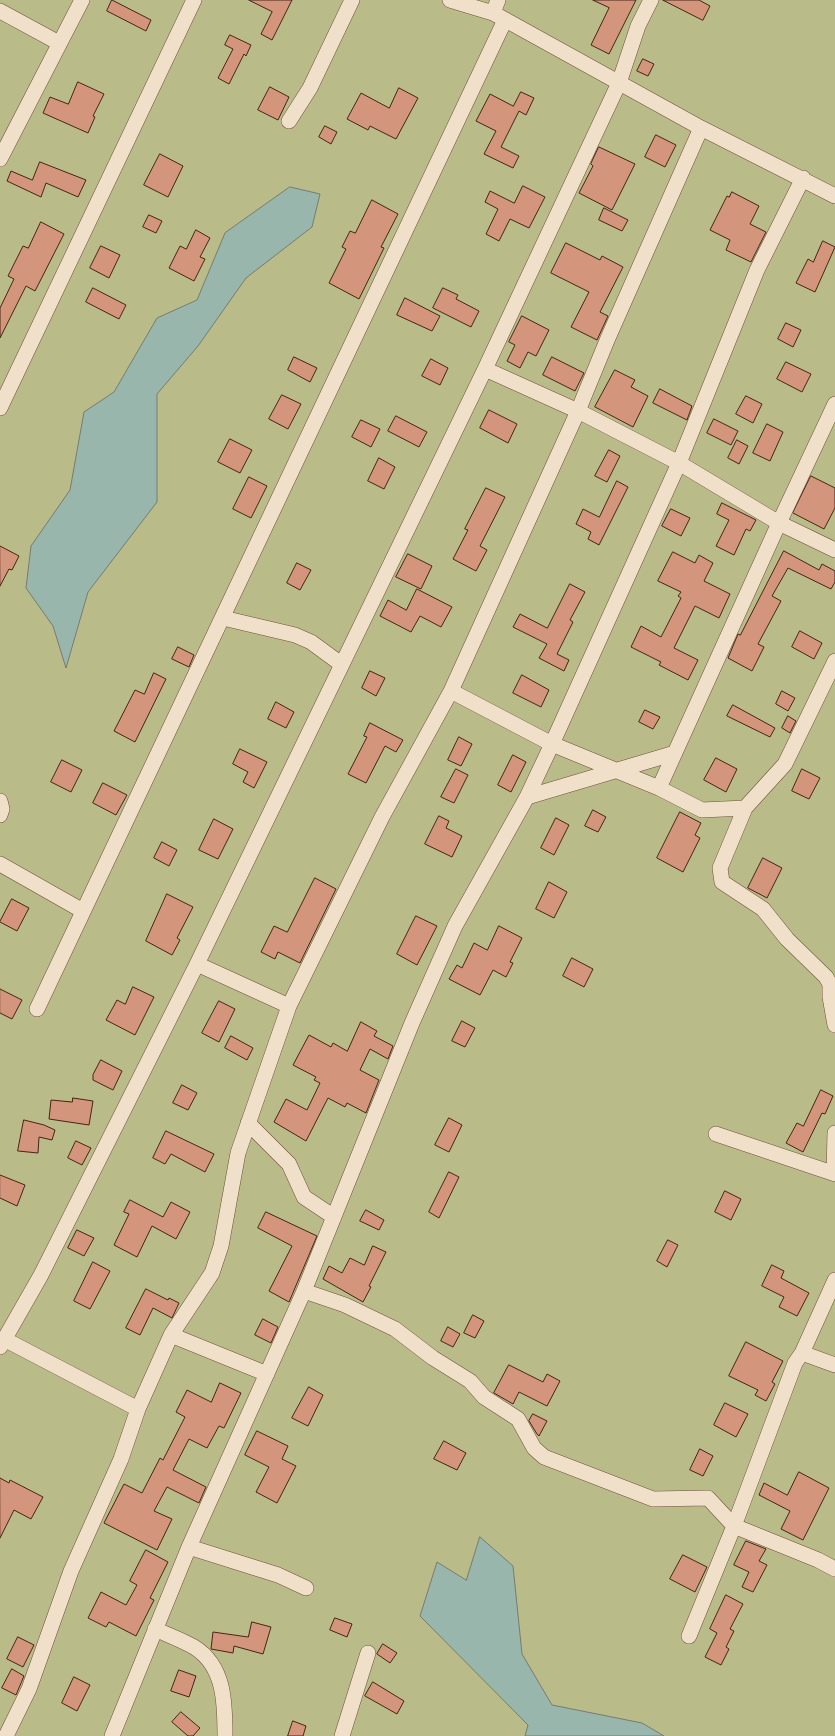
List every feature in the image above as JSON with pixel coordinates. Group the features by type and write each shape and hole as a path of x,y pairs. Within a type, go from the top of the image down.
{"street":[{"path":"0,158 82,0"},
{"path":"0,408 194,0"},
{"path":"289,121 310,88 352,0"},
{"path":"450,0 499,11 619,83 701,128 803,178 835,196"},
{"path":"138,1410 2,1343 41,1275 197,964 485,369 619,83 638,26 651,0"},
{"path":"0,11 59,43"},
{"path":"37,1009 223,618 499,11"},
{"path":"6,1736 29,1689 71,1572 121,1459 138,1410 170,1335 212,1273 217,1259 238,1153 289,1006 382,817 451,691 578,411 608,338 701,128"},
{"path":"112,1736 189,1547 304,1291 412,1023 455,926 527,797 552,744 679,462 757,270 803,178"},
{"path":"485,369 578,411 679,462 778,523 835,550"},
{"path":"659,788 778,523 835,404"},
{"path":"223,618 295,635 310,642 341,664"},
{"path":"835,661 785,764 745,808 720,868 722,882 763,909 787,939 826,978 830,984 830,997 835,1025"},
{"path":"451,691 552,744 659,788 702,810 745,808"},
{"path":"527,797 675,753"},
{"path":"0,801 2,809 0,815"},
{"path":"0,864 83,912"},
{"path":"197,964 289,1006"},
{"path":"248,1122 289,1164 304,1197 334,1217"},
{"path":"716,1134 794,1162 835,1174 835,1133"},
{"path":"689,1636 734,1526 795,1363 802,1353 835,1280"},
{"path":"304,1291 345,1305 395,1329 433,1358 470,1381 487,1400 518,1419 534,1448 544,1457 653,1499 708,1498 734,1526 818,1560 835,1569"},
{"path":"170,1335 267,1374"},
{"path":"802,1353 835,1366"},
{"path":"189,1547 278,1575 306,1588"},
{"path":"155,1629 194,1647 206,1656 215,1670 221,1686 225,1713 224,1736"},
{"path":"342,1736 368,1653"}],"green space":[{"path":"0,0 835,0 835,1736 0,1736"}],"water":[{"path":"290,187 320,194 312,227 246,278 198,346 157,394 157,502 88,592 66,668 53,626 26,588 31,546 70,490 84,412 114,392 157,318 197,300 225,233"},
{"path":"480,1537 513,1566 522,1654 552,1705 642,1723 664,1736 525,1736 528,1725 420,1616 437,1562 466,1580"}],"building":[{"path":"112,0 151,20 146,31 107,11"},
{"path":"249,0 292,0 272,40 261,34 272,12"},
{"path":"593,0 636,0 609,54 591,45 609,8"},
{"path":"663,0 699,0 710,6 703,20"},
{"path":"230,35 251,45 246,56 244,54 229,84 218,78 233,49 225,45"},
{"path":"643,59 654,64 648,76 637,71"},
{"path":"78,82 104,94 93,116 95,117 88,133 43,113 50,97 68,104"},
{"path":"270,87 289,97 278,120 258,110"},
{"path":"399,88 418,98 396,139 370,126 368,130 347,119 361,93 389,108"},
{"path":"521,92 534,98 526,115 519,111 501,147 519,156 513,168 484,154 496,131 476,121 490,94 513,106"},
{"path":"325,126 337,132 331,144 319,137"},
{"path":"656,135 676,145 665,167 645,157"},
{"path":"599,147 635,164 612,210 579,193 593,166 591,164"},
{"path":"160,154 183,166 168,197 144,185"},
{"path":"40,162 86,180 78,197 46,183 41,197 7,181 11,171 32,180"},
{"path":"523,186 545,197 529,228 510,219 499,241 486,234 498,209 485,202 490,191 514,203"},
{"path":"732,192 759,206 750,224 766,232 751,262 726,250 730,240 710,230 727,196 729,197"},
{"path":"372,200 398,214 381,247 384,248 359,299 329,283 346,249 342,247 350,231 355,233"},
{"path":"604,208 628,220 622,231 599,220"},
{"path":"149,215 162,221 156,233 143,227"},
{"path":"41,222 64,234 35,291 26,286 0,338 0,308 14,279 8,276 23,246 28,248"},
{"path":"196,230 210,238 200,257 205,259 194,281 169,268 180,246 186,249"},
{"path":"823,241 835,247 815,292 796,283 808,259 813,262"},
{"path":"566,243 600,260 602,256 623,267 600,312 608,316 597,340 571,327 589,292 551,273"},
{"path":"101,246 120,255 109,278 90,268"},
{"path":"93,288 126,305 119,319 86,302"},
{"path":"443,288 458,295 456,299 479,311 471,327 433,308"},
{"path":"405,298 440,316 432,331 397,315"},
{"path":"522,316 549,330 536,356 528,352 520,368 507,361 515,345 509,342"},
{"path":"786,323 801,330 793,347 778,339"},
{"path":"294,357 317,368 310,382 288,370"},
{"path":"552,357 584,373 575,391 543,375"},
{"path":"431,359 448,368 440,385 422,376"},
{"path":"786,362 811,374 802,392 777,379"},
{"path":"615,370 635,380 631,387 648,396 633,427 595,407"},
{"path":"660,389 692,406 687,420 653,403"},
{"path":"282,395 301,404 288,429 269,419"},
{"path":"746,396 762,404 753,423 736,414"},
{"path":"489,410 517,424 508,443 480,428"},
{"path":"396,416 427,432 419,447 388,431"},
{"path":"714,419 738,431 731,445 707,433"},
{"path":"361,420 380,429 371,447 352,437"},
{"path":"767,424 783,432 770,461 753,453"},
{"path":"230,439 252,450 240,473 218,462"},
{"path":"737,440 748,446 739,464 728,458"},
{"path":"609,450 620,456 607,482 595,476"},
{"path":"379,458 395,467 384,489 368,481"},
{"path":"811,476 835,488 835,508 824,529 793,513"},
{"path":"249,477 267,486 251,518 233,509"},
{"path":"617,481 628,487 599,545 588,539 591,532 576,524 583,509 599,517"},
{"path":"486,488 505,497 480,546 487,550 476,571 453,559 468,530 465,529"},
{"path":"722,503 756,520 750,531 746,529 734,555 716,546 729,520 717,514"},
{"path":"671,509 690,518 681,536 662,526"},
{"path":"0,546 19,556 12,570 9,569 0,586"},
{"path":"784,551 819,570 822,564 835,571 835,582 831,589 788,568 772,596 781,601 758,644 764,647 752,671 728,658 738,634 740,635"},
{"path":"673,552 695,563 699,555 713,563 704,581 730,594 719,618 695,606 674,648 698,660 688,680 659,665 661,662 631,647 641,626 661,637 681,598 678,596 681,592 658,581"},
{"path":"408,554 432,566 421,589 396,577"},
{"path":"297,563 311,570 300,590 287,583"},
{"path":"570,584 585,592 570,620 573,622 557,654 569,660 564,671 539,658 547,644 513,627 520,614 547,628"},
{"path":"417,589 452,607 441,627 420,616 411,632 380,616 388,600 406,610"},
{"path":"800,631 822,643 814,659 792,647"},
{"path":"178,647 194,655 189,667 172,659"},
{"path":"370,671 385,678 376,696 362,688"},
{"path":"154,673 166,679 135,742 114,731 135,690 144,694"},
{"path":"522,675 549,690 541,707 513,693"},
{"path":"782,691 795,698 788,711 776,704"},
{"path":"276,702 294,712 286,728 268,719"},
{"path":"733,705 775,728 770,737 727,716"},
{"path":"645,710 660,717 653,729 639,722"},
{"path":"788,716 796,721 790,733 782,728"},
{"path":"370,723 403,740 396,752 385,746 366,783 348,774 367,737 364,736"},
{"path":"459,737 472,744 461,766 448,760"},
{"path":"240,749 267,762 254,788 243,782 248,772 233,764"},
{"path":"513,755 526,762 511,792 498,785"},
{"path":"716,758 737,769 726,792 704,780"},
{"path":"62,760 82,770 71,792 51,782"},
{"path":"456,769 468,775 454,803 441,797"},
{"path":"802,769 820,778 809,799 792,791"},
{"path":"103,783 127,795 116,815 93,803"},
{"path":"593,810 606,817 598,832 585,826"},
{"path":"680,812 701,823 695,835 700,838 683,872 657,858"},
{"path":"439,816 449,821 446,828 462,836 452,857 425,844"},
{"path":"556,818 569,825 554,855 541,848"},
{"path":"214,819 233,829 218,859 199,850"},
{"path":"162,842 177,850 169,866 154,858"},
{"path":"763,858 782,868 767,898 748,888"},
{"path":"315,878 336,889 300,963 278,952 275,959 261,952 274,926 287,932"},
{"path":"549,882 567,892 554,918 536,909"},
{"path":"167,894 193,907 177,938 180,940 172,955 146,941"},
{"path":"12,899 29,908 17,931 0,922"},
{"path":"416,916 437,926 417,965 397,954"},
{"path":"499,926 522,938 510,962 513,963 506,977 493,970 480,995 449,979 457,965 462,968 474,943 487,950"},
{"path":"572,958 593,969 584,987 563,976"},
{"path":"133,987 154,997 135,1035 106,1020 117,1000 125,1004"},
{"path":"0,989 22,1000 12,1019 0,1013"},
{"path":"219,1001 235,1009 219,1042 202,1033"},
{"path":"462,1021 475,1028 465,1047 452,1041"},
{"path":"361,1022 377,1031 374,1036 393,1046 388,1059 370,1049 360,1070 379,1080 366,1113 347,1103 345,1107 328,1098 306,1141 274,1122 286,1099 307,1110 320,1083 314,1080 316,1077 293,1065 309,1035 331,1047 333,1043 347,1051"},
{"path":"231,1036 253,1048 247,1060 225,1048"},
{"path":"101,1060 122,1071 113,1090 93,1080 93,1075"},
{"path":"182,1085 197,1093 188,1110 173,1103"},
{"path":"821,1090 833,1096 825,1114 822,1113 803,1152 786,1143 797,1123 803,1126"},
{"path":"73,1098 93,1101 89,1125 49,1119 51,1100 72,1102"},
{"path":"449,1118 462,1125 449,1152 435,1145"},
{"path":"24,1120 44,1125 55,1130 52,1140 39,1137 38,1153 18,1151"},
{"path":"166,1131 214,1154 205,1172 171,1154 165,1164 153,1158"},
{"path":"76,1141 91,1148 82,1165 68,1158"},
{"path":"449,1172 459,1177 439,1218 429,1212"},
{"path":"0,1175 25,1185 17,1206 0,1198"},
{"path":"725,1191 741,1199 731,1220 715,1212"},
{"path":"130,1200 163,1217 171,1202 190,1212 176,1239 152,1226 137,1257 114,1245 129,1214 124,1212"},
{"path":"366,1210 384,1220 379,1230 360,1221"},
{"path":"266,1212 317,1236 289,1302 269,1291 292,1246 258,1228"},
{"path":"77,1230 94,1238 84,1256 68,1248"},
{"path":"668,1240 678,1245 667,1267 657,1261"},
{"path":"373,1246 386,1252 369,1286 371,1287 363,1302 323,1279 329,1266 342,1273 350,1258 364,1265"},
{"path":"93,1262 110,1271 90,1309 74,1301"},
{"path":"772,1265 784,1271 781,1278 809,1293 797,1316 779,1307 784,1297 762,1286"},
{"path":"146,1289 168,1300 169,1298 179,1303 172,1318 153,1308 140,1335 126,1328"},
{"path":"473,1315 484,1321 475,1338 464,1333"},
{"path":"263,1319 278,1327 271,1343 255,1335"},
{"path":"448,1327 460,1334 453,1347 441,1341"},
{"path":"746,1342 783,1361 772,1382 775,1384 766,1401 755,1395 758,1390 729,1376"},
{"path":"509,1365 543,1382 547,1374 560,1381 547,1406 519,1392 513,1404 494,1393"},
{"path":"220,1383 241,1393 224,1428 219,1426 207,1448 189,1439 173,1470 206,1487 199,1503 167,1487 154,1511 172,1519 157,1550 104,1523 124,1484 142,1493 160,1458 163,1460 185,1417 176,1412 187,1390 211,1402"},
{"path":"309,1387 323,1395 308,1426 292,1418"},
{"path":"725,1403 748,1414 736,1437 714,1425"},
{"path":"533,1414 547,1421 539,1436 529,1421"},
{"path":"257,1431 288,1446 282,1459 296,1466 277,1503 256,1492 269,1467 245,1455"},
{"path":"444,1441 466,1453 457,1470 434,1459"},
{"path":"700,1449 713,1456 703,1476 690,1470"},
{"path":"799,1472 829,1488 803,1540 781,1529 790,1511 759,1495 764,1483 787,1495"},
{"path":"0,1478 9,1483 10,1480 43,1497 31,1519 14,1510 0,1538"},
{"path":"746,1541 766,1549 759,1561 767,1565 753,1592 742,1587 749,1572 734,1565"},
{"path":"146,1550 168,1562 150,1598 154,1600 136,1636 109,1622 106,1627 88,1618 101,1592 126,1605 137,1585 130,1581"},
{"path":"683,1555 707,1567 695,1592 670,1579"},
{"path":"726,1595 743,1604 730,1629 734,1631 726,1647 729,1649 721,1665 705,1657 717,1633 710,1629"},
{"path":"335,1618 352,1624 347,1637 330,1630"},
{"path":"252,1622 271,1627 263,1654 234,1646 233,1653 211,1649 213,1632 248,1637"},
{"path":"18,1637 34,1645 23,1667 7,1659"},
{"path":"383,1644 397,1653 390,1663 377,1654"},
{"path":"12,1669 24,1676 16,1695 2,1688"},
{"path":"179,1670 196,1676 189,1697 171,1691"},
{"path":"74,1677 90,1685 77,1711 62,1703"},
{"path":"373,1682 404,1701 397,1714 365,1696"},
{"path":"181,1712 200,1728 193,1736 188,1736 172,1722"},
{"path":"293,1721 306,1726 303,1736 288,1736"}]}
